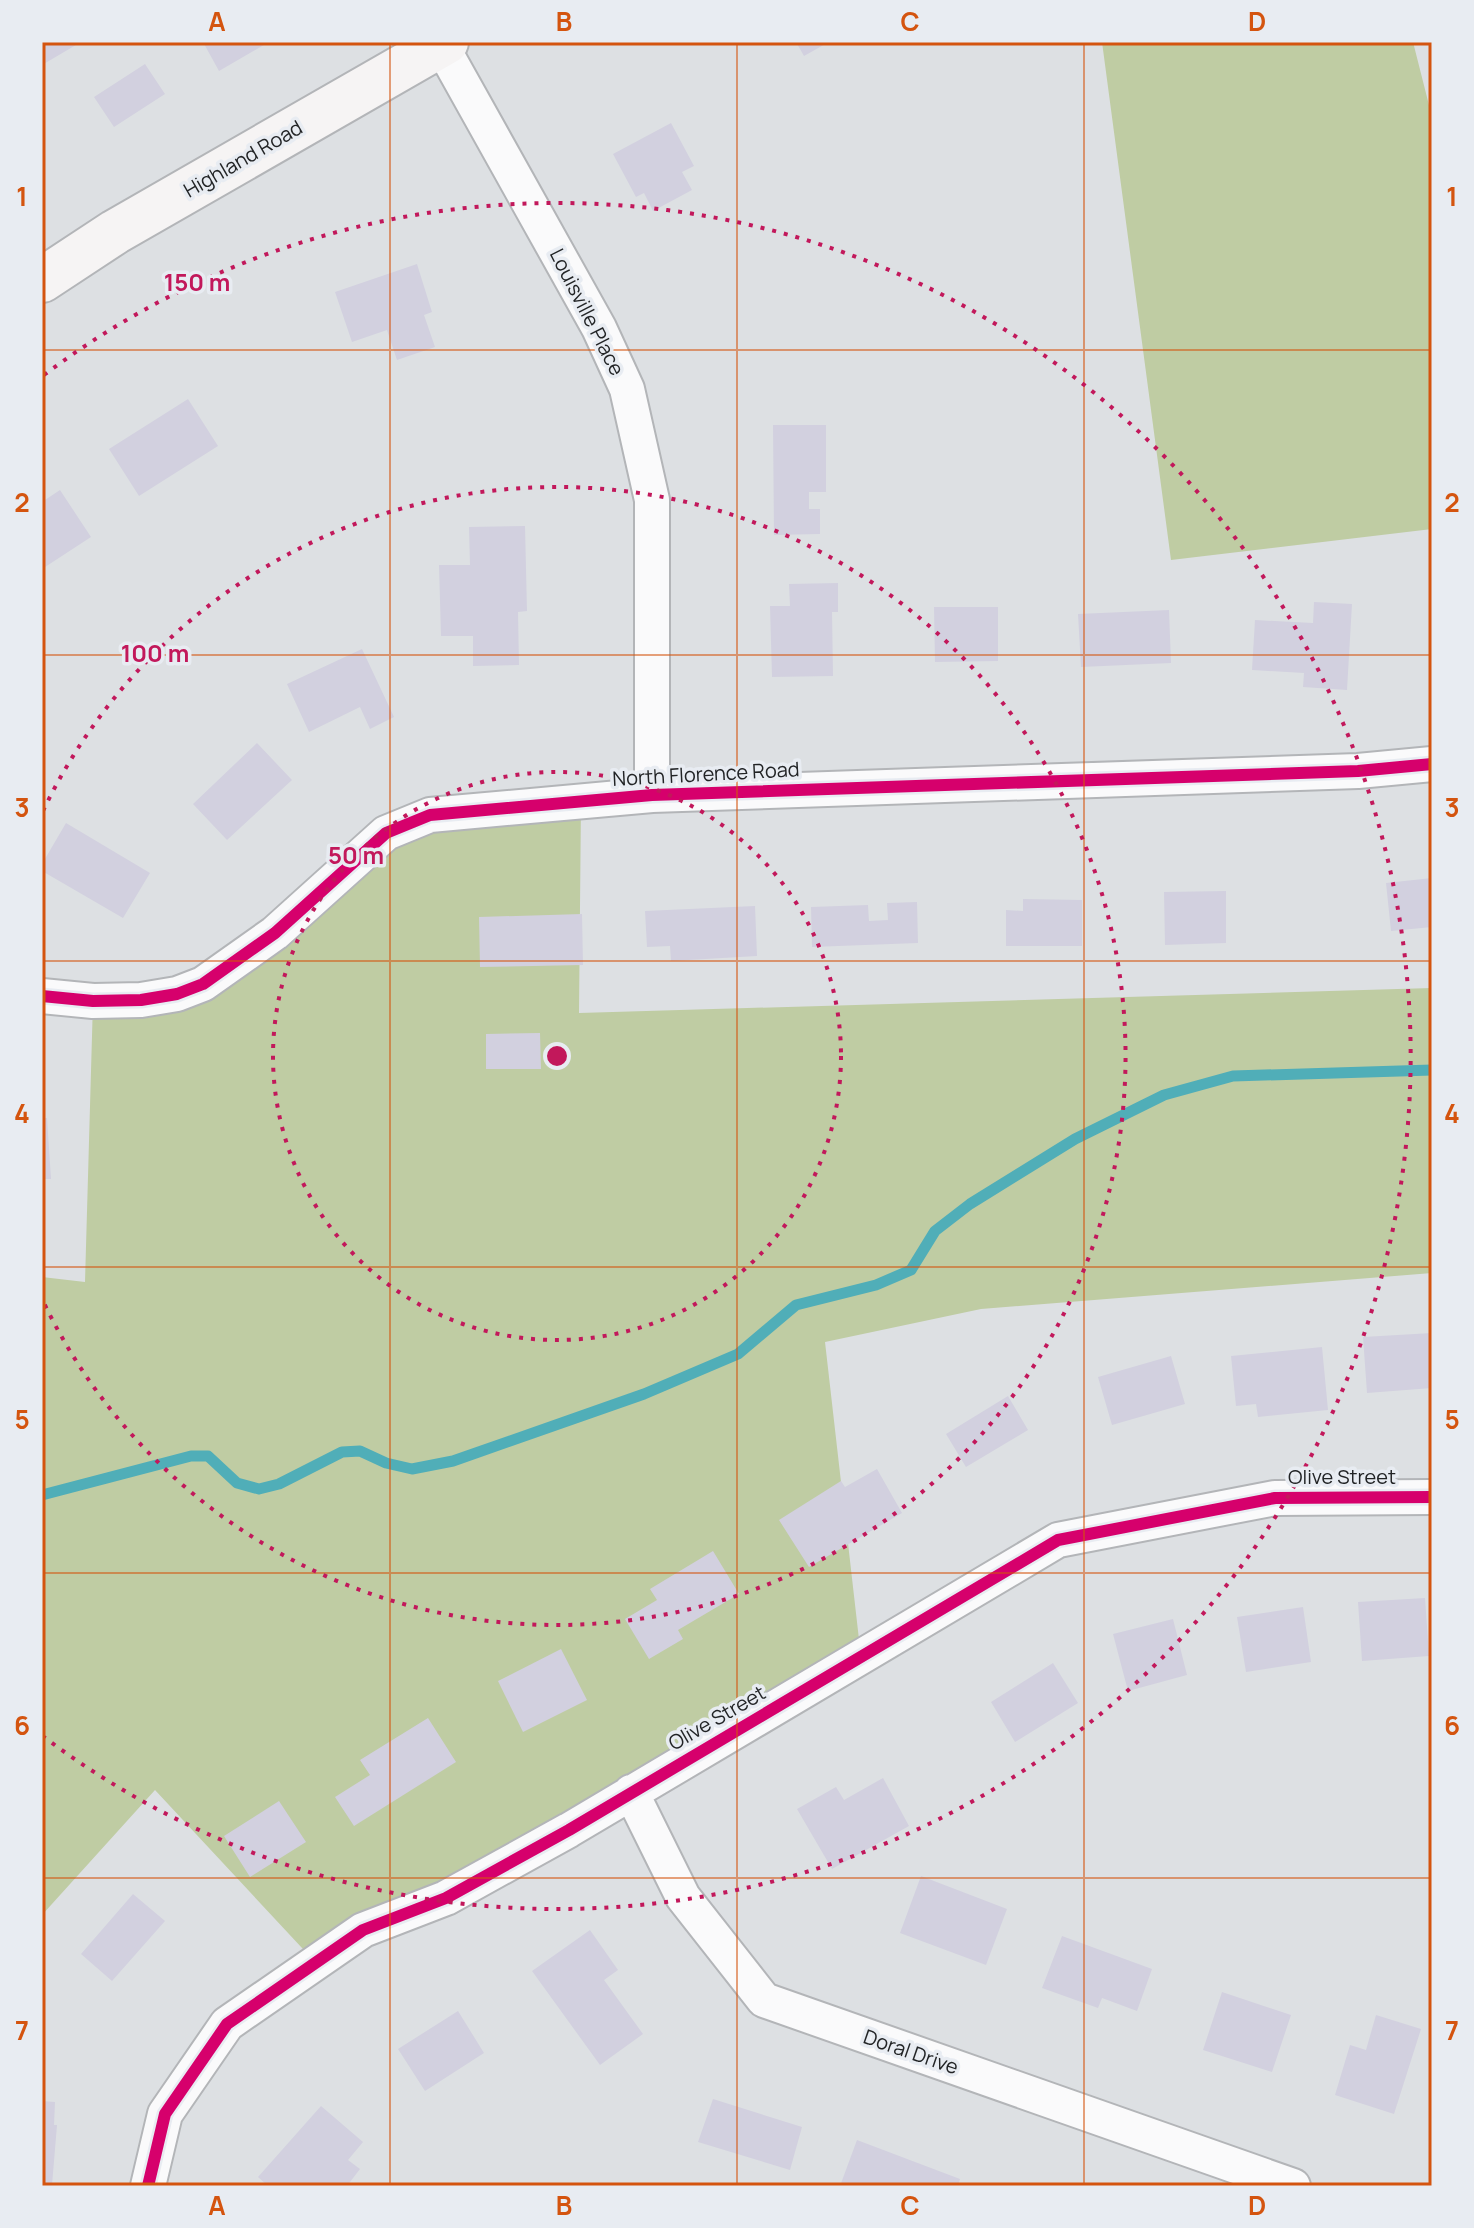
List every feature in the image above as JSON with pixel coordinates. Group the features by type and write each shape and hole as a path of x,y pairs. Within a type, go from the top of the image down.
{"street":[{"name":"Highland Road","path":"42,280 115,232 444,44"},
{"name":"Louisville Place","path":"444,44 599,328 627,389 652,500 652,795"},
{"name":"North Florence Road","path":"42,996 93,1001 141,1000 177,994 203,984 275,933 386,833 430,815 652,795 1358,771 1432,764"},
{"name":"Olive Street","path":"148,2186 165,2114 227,2024 363,1930 446,1898 1058,1540 1275,1498 1432,1497"},
{"name":"Doral Drive","path":"631,1792 683,1897 764,2000 1293,2186"}],"green space":[{"path":"1102,42 1413,42 1432,117 1432,529 1171,560"},
{"path":"581,801 579,1013 1432,988 1432,1273 981,1309 825,1342 861,1657 316,1963 155,1790 42,1915 42,1277 85,1282 93,1001 177,994 386,833"}],"building":[{"path":"42,42 81,42 42,65"},
{"path":"203,42 269,42 219,71"},
{"path":"796,42 829,42 804,56"},
{"path":"145,64 165,94 114,127 94,97"},
{"path":"671,123 694,166 682,172 692,190 653,211 644,193 636,197 613,154"},
{"path":"417,264 432,312 424,315 435,347 397,360 387,330 352,342 335,292"},
{"path":"188,399 218,446 139,496 109,449"},
{"path":"773,425 826,425 826,492 809,492 809,509 820,509 820,534 774,535"},
{"path":"60,490 91,537 42,569 42,502"},
{"path":"525,526 527,611 518,612 519,665 473,666 473,636 441,636 439,565 470,565 469,527"},
{"path":"838,583 838,612 832,612 833,676 772,677 770,606 790,606 789,584"},
{"path":"1314,602 1352,604 1347,690 1303,687 1304,673 1252,670 1255,620 1313,623"},
{"path":"934,607 998,607 998,661 935,662"},
{"path":"1169,610 1171,663 1081,667 1078,614"},
{"path":"362,649 394,717 370,729 360,707 309,732 287,684"},
{"path":"257,743 292,780 227,840 193,804"},
{"path":"66,823 150,873 123,918 42,871 42,864"},
{"path":"1432,878 1432,927 1391,931 1386,883"},
{"path":"1226,891 1226,943 1165,945 1164,892"},
{"path":"1023,899 1082,900 1082,946 1006,946 1006,910 1023,911"},
{"path":"917,902 918,943 812,947 811,907 868,905 869,921 888,920 887,903"},
{"path":"755,906 757,956 671,961 670,946 647,947 645,911"},
{"path":"582,914 583,965 480,967 479,917"},
{"path":"540,1033 541,1069 486,1069 486,1034"},
{"path":"42,1118 47,1118 51,1179 42,1179"},
{"path":"1432,1333 1432,1388 1367,1393 1363,1337"},
{"path":"1322,1347 1328,1410 1258,1417 1256,1404 1236,1406 1231,1356"},
{"path":"1171,1356 1185,1404 1112,1425 1098,1377"},
{"path":"1008,1396 1028,1430 966,1467 946,1434"},
{"path":"877,1469 902,1513 809,1567 779,1520 841,1481 845,1487"},
{"path":"713,1551 739,1594 678,1630 683,1639 649,1659 625,1619 657,1600 650,1589"},
{"path":"1425,1598 1429,1656 1362,1661 1358,1602"},
{"path":"1303,1607 1311,1662 1246,1672 1237,1617"},
{"path":"1173,1619 1187,1675 1128,1691 1113,1634"},
{"path":"561,1649 587,1700 523,1732 498,1681"},
{"path":"1053,1663 1078,1703 1015,1742 991,1702"},
{"path":"428,1718 456,1762 354,1826 335,1797 370,1775 360,1760"},
{"path":"883,1778 909,1826 832,1869 797,1809 836,1787 844,1800"},
{"path":"279,1801 306,1842 250,1877 224,1836"},
{"path":"921,1876 1007,1909 986,1965 900,1933"},
{"path":"133,1894 165,1921 112,1981 81,1954"},
{"path":"590,1930 618,1970 604,1980 643,2034 600,2065 532,1971"},
{"path":"1062,1936 1152,1969 1137,2011 1102,1998 1098,2008 1042,1988"},
{"path":"1222,1992 1291,2015 1272,2072 1203,2050"},
{"path":"458,2011 484,2053 425,2091 398,2049"},
{"path":"1376,2015 1421,2029 1394,2114 1335,2095 1350,2045 1366,2050"},
{"path":"713,2099 802,2127 790,2170 698,2142"},
{"path":"42,2101 55,2102 54,2125 57,2125 52,2185 42,2184"},
{"path":"321,2106 363,2142 348,2160 360,2169 347,2186 268,2186 258,2177"},
{"path":"857,2140 960,2179 958,2186 840,2186"}],"waterway":[{"path":"42,1495 191,1456 208,1456 237,1483 259,1489 279,1484 342,1452 360,1451 386,1463 412,1469 453,1461 644,1394 738,1354 796,1305 876,1285 911,1270 935,1231 970,1204 1075,1139 1164,1095 1233,1076 1432,1070"}],"cycle path":[{"path":"42,996 93,1001 141,1000 177,994 203,984 275,933 386,833 430,815 652,795 1358,771 1432,764"},
{"path":"148,2186 165,2114 227,2024 363,1930 446,1898 569,1830 1058,1540 1275,1498 1432,1497"}]}
